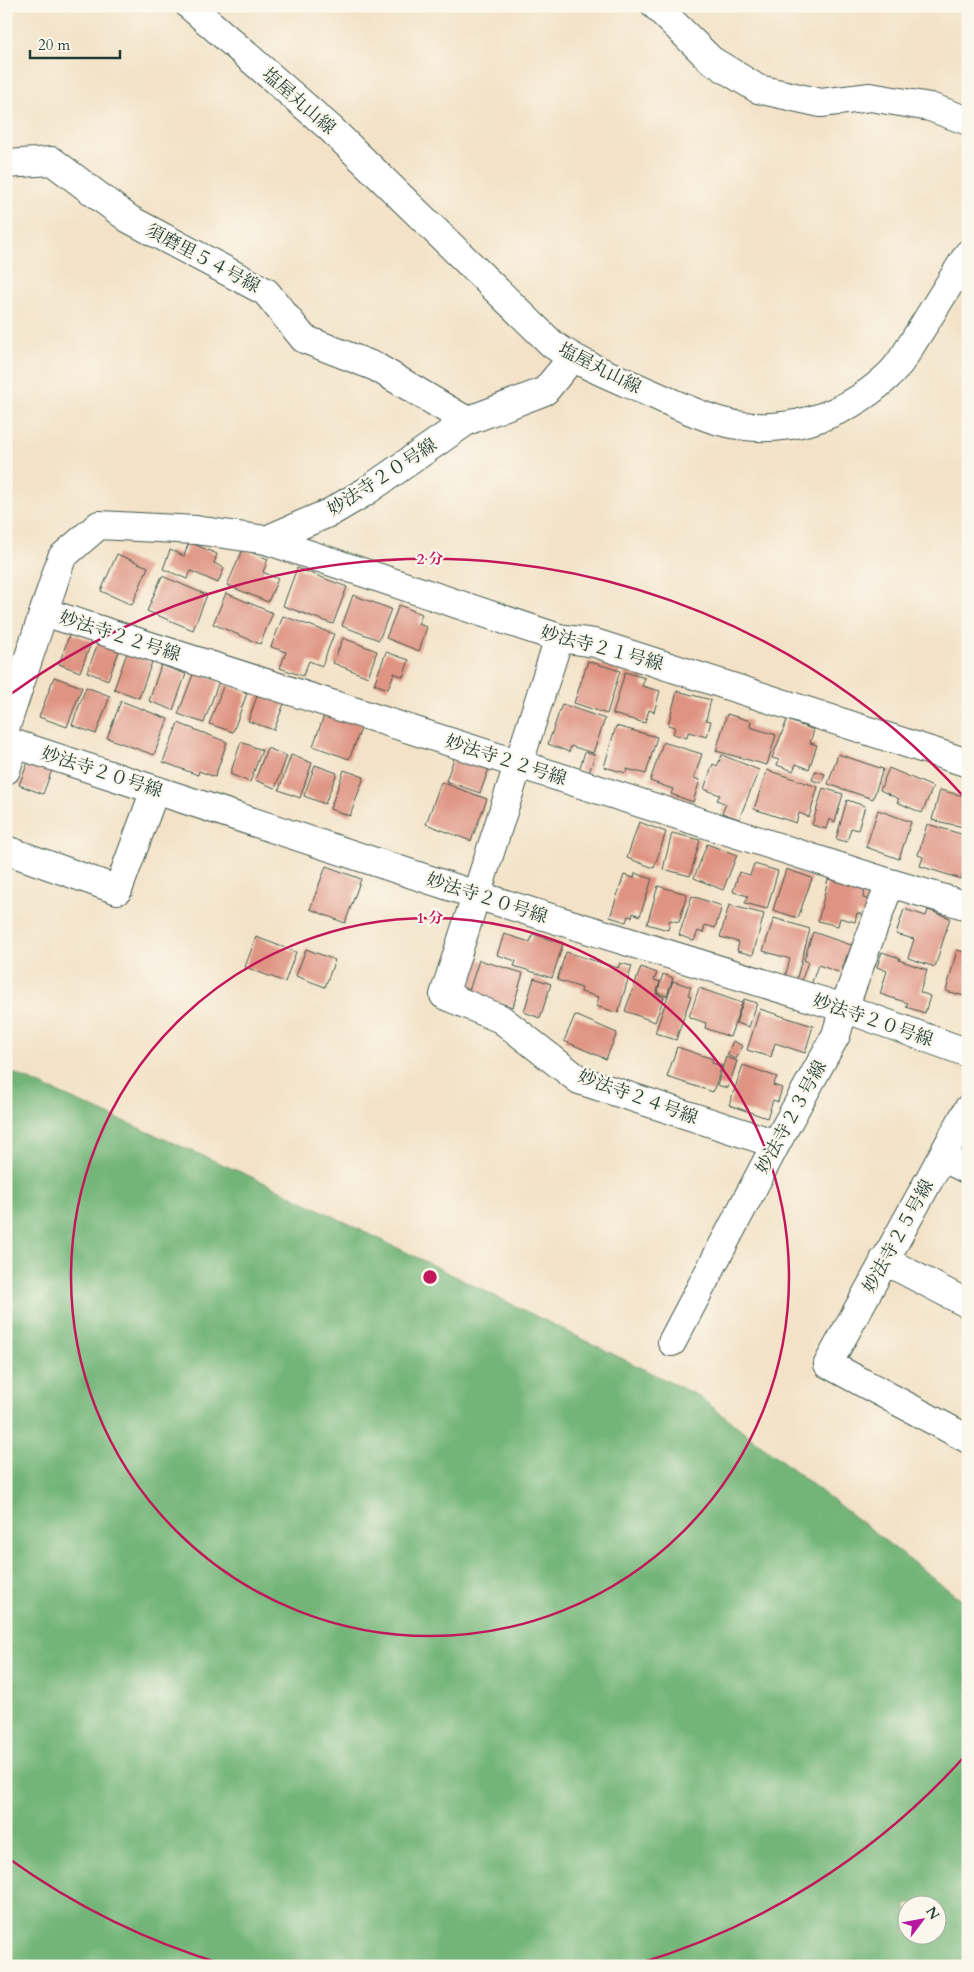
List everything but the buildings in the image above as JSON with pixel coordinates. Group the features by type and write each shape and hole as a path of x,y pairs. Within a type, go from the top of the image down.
{"street":[{"name":"塩屋丸山線","path":"190,6 330,128 552,344 572,358 658,397 721,422 744,427 771,428 808,422 860,398 888,376 902,359 968,254"},
{"path":"656,6 711,60 758,89 821,103 870,97 930,107 968,121"},
{"name":"須磨里５４号線","path":"6,164 52,161 129,219 266,292 304,339 376,367 467,421"},
{"name":"妙法寺２０号線","path":"266,540 331,512 365,492 467,421 545,390 572,358"},
{"path":"6,770 9,737 44,612 62,557 99,525 196,530 266,540"},
{"name":"妙法寺２１号線","path":"266,540 559,638 595,643 968,763"},
{"name":"妙法寺２２号線","path":"44,612 890,883 968,906"},
{"name":"妙法寺２４号線","path":"559,638 444,995 501,1019 579,1080 776,1144"},
{"name":"妙法寺２０号線","path":"9,737 154,790 476,895 844,1008 968,1053"},
{"path":"6,850 118,890 154,790"},
{"name":"妙法寺２３号線","path":"672,1342 776,1144 836,1035 844,1008 890,883"},
{"name":"妙法寺２５号線","path":"968,1109 828,1364 968,1440"},
{"path":"942,1157 968,1170"},
{"path":"884,1260 968,1304"}],"green space":[{"path":"6,1070 270,1185 698,1396 968,1605 968,1966 6,1966"}]}
